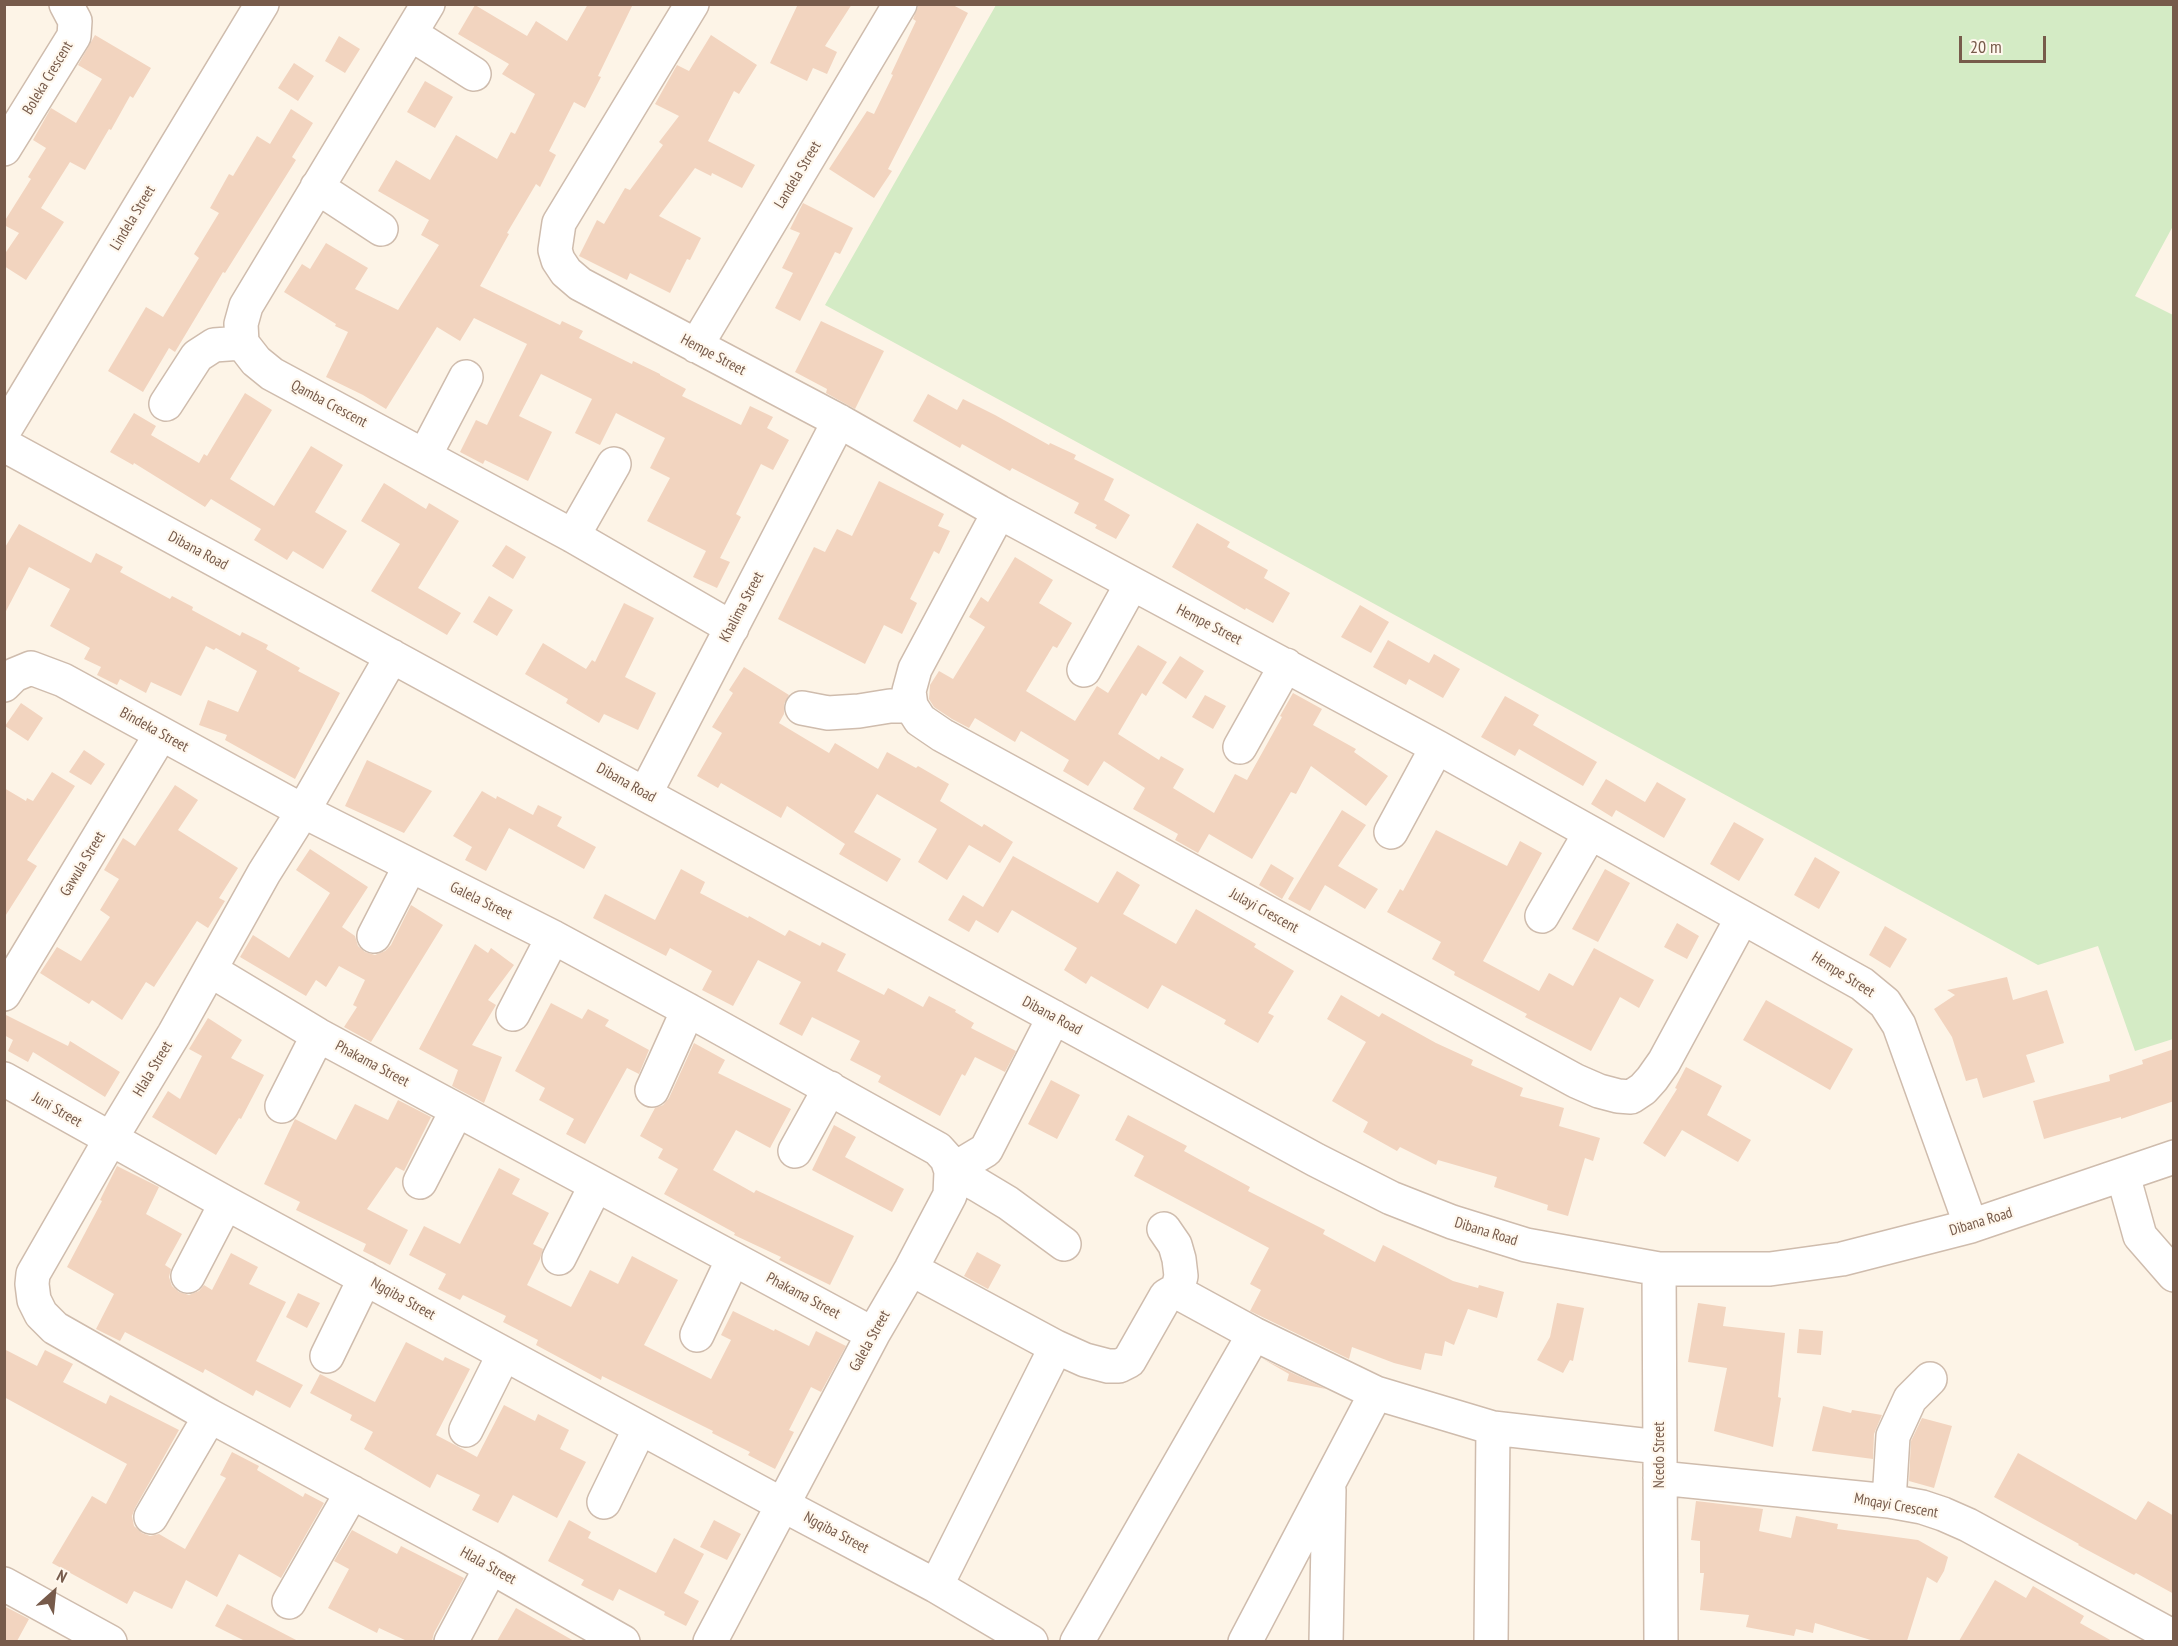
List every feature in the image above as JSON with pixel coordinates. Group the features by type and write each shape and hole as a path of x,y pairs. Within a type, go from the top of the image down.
{"street":[{"name":"Boleka Crescent","path":"4,149 74,36 75,21 66,4"},
{"name":"Lindela Street","path":"4,431 262,4"},
{"path":"166,404 197,356 214,345 242,343 241,324 246,306 428,4"},
{"name":"Hempe Street","path":"692,4 565,210 559,223 555,250 566,272 580,284 839,421 1131,585 1286,665 1437,747 1862,984 1885,1003 1893,1013 1971,1226"},
{"name":"Landela Street","path":"696,346 900,4"},
{"path":"411,34 474,74"},
{"path":"317,187 381,229"},
{"name":"Qamba Crescent","path":"242,343 256,361 272,374 573,536 732,628"},
{"path":"425,455 466,377"},
{"name":"Khalima Street","path":"645,794 839,421"},
{"name":"Dibana Road","path":"4,445 1316,1160 1391,1198 1452,1222 1526,1245 1659,1269 1770,1269 1842,1259 1971,1226 2174,1157"},
{"path":"573,536 614,464"},
{"path":"802,708 828,713 911,706 909,691 915,669 999,512"},
{"path":"1084,670 1131,585"},
{"name":"Hlala Street","path":"392,656 33,1274 34,1300 41,1314 55,1328 210,1416 491,1567 623,1641"},
{"path":"1240,747 1286,665"},
{"name":"Bindeka Street","path":"4,685 14,675 31,668 63,680 303,811"},
{"name":"Julayi Crescent","path":"911,706 920,720 942,735 1576,1081 1618,1096 1631,1097 1643,1089 1658,1071 1742,918"},
{"name":"Gawula Street","path":"4,994 161,734"},
{"path":"1391,832 1437,747"},
{"name":"Galela Street","path":"303,811 553,937 830,1088 938,1149 947,1159 951,1171 950,1195 873,1334 710,1641"},
{"path":"1542,916 1590,832"},
{"path":"374,936 410,866"},
{"path":"513,1014 553,937"},
{"name":"Phakama Street","path":"210,970 318,1035 873,1334"},
{"path":"651,1090 688,1010"},
{"path":"951,1171 970,1162 986,1150 1054,1017"},
{"name":"Phakama Street","path":"282,1106 318,1035"},
{"name":"Juni Street","path":"4,1079 110,1140"},
{"path":"795,1151 830,1088"},
{"path":"420,1182 457,1110"},
{"name":"Ngqiba Street","path":"110,1140 936,1586 1031,1641"},
{"path":"951,1171 1008,1203 1064,1244"},
{"path":"2123,1175 2140,1236 2174,1275"},
{"path":"559,1258 596,1185"},
{"path":"188,1276 225,1203"},
{"path":"911,1269 1056,1347 1085,1360 1108,1366 1119,1366 1129,1361 1166,1296 1177,1292 1181,1276 1179,1259 1164,1229"},
{"path":"697,1335 733,1259"},
{"name":"Ncedo Street","path":"1659,1269 1661,1641"},
{"name":"Ngqiba Street","path":"327,1356 365,1278"},
{"name":"Mnqayi Crescent","path":"1177,1292 1254,1334 1376,1393 1493,1428 1660,1463 1889,1501 1922,1507 1943,1514 1968,1525 2174,1637"},
{"path":"1077,1641 1254,1334"},
{"path":"936,1586 1056,1347"},
{"path":"466,1430 504,1354"},
{"path":"1889,1501 1893,1436 1910,1399 1930,1379"},
{"path":"1245,1641 1376,1393"},
{"path":"151,1517 210,1416"},
{"path":"604,1502 640,1428"},
{"path":"1491,1641 1493,1428"},
{"path":"1326,1641 1329,1485"},
{"path":"289,1602 352,1492"},
{"path":"451,1641 491,1567"},
{"path":"4,1584 110,1641"}],"green space":[{"path":"996,5 2173,5 2173,226 2135,296 2173,315 2173,1039 2135,1051 2098,946 2038,965 825,305"}],"building":[{"path":"588,4 633,4 585,108 574,102 549,151 556,155 540,187 536,184 507,233 509,234 480,286 560,325 562,321 583,331 579,338 632,364 633,361 660,374 686,389 682,396 741,425 750,406 773,417 767,428 789,440 773,470 761,464 736,514 741,517 720,558 730,562 717,588 693,577 706,551 647,521 670,478 650,468 665,438 616,413 600,445 575,433 592,399 541,374 519,416 552,432 528,481 485,460 483,464 460,452 476,420 487,425 527,344 474,318 460,341 437,327 386,409 326,377 348,332 335,326 336,324 284,292 302,264 310,269 326,243 368,268 355,289 398,310 439,245 421,235 429,220 378,191 396,160 430,180 456,135 497,159 511,132 515,134 535,94 502,74 509,64 458,34 475,5 527,36 536,21 567,41"},
{"path":"798,4 852,4 825,46 837,52 827,74 813,68 807,81 770,63"},
{"path":"919,4 951,4 968,13 888,169 892,171 874,198 829,169 867,111 874,114 916,21 913,19"},
{"path":"95,35 151,68 133,98 130,96 85,170 70,162 41,208 64,222 26,280 4,266 4,255 19,233 4,225 4,222 31,179 28,177 46,148 33,140 51,108 76,123 102,79 78,65"},
{"path":"711,35 757,65 739,94 734,91 708,141 755,165 742,188 712,173 711,176 695,168 659,216 701,238 690,260 687,259 670,293 630,273 627,280 579,256 597,220 604,224 625,188 630,190 663,145 659,142 679,116 655,104 677,65 689,71"},
{"path":"339,36 360,49 345,73 325,61"},
{"path":"294,63 314,76 298,101 278,88"},
{"path":"425,81 453,97 435,128 407,112"},
{"path":"291,109 313,123 292,157 296,160 225,273 223,272 175,352 169,348 143,392 108,371 146,307 163,317 199,258 194,254 219,213 210,208 229,174 233,176 257,136 270,144"},
{"path":"803,203 853,228 840,254 835,252 800,321 775,308 793,273 782,268 800,233 790,229"},
{"path":"821,321 884,351 855,409 826,393 827,389 795,372"},
{"path":"245,393 272,410 230,479 274,506 311,446 343,465 315,512 347,531 323,569 293,551 287,560 254,540 261,529 211,499 205,507 134,463 133,465 110,452 134,413 156,426 151,435 199,463 204,454 207,456"},
{"path":"928,394 957,410 963,399 1049,445 1050,443 1076,455 1074,459 1114,479 1104,500 1130,515 1116,539 1095,528 1097,525 1074,513 1079,503 1012,468 1010,471 962,444 960,448 913,421"},
{"path":"879,481 944,514 938,526 950,531 939,554 934,551 910,599 917,603 902,634 884,625 865,664 778,619 814,547 825,552 837,529 852,536"},
{"path":"384,483 426,509 429,503 459,521 418,588 461,613 447,635 371,591 400,544 361,521"},
{"path":"1197,523 1230,542 1227,547 1268,570 1264,578 1290,593 1273,623 1246,608 1245,610 1172,567"},
{"path":"19,524 91,563 96,553 123,567 120,572 170,599 172,596 193,607 192,610 240,636 242,632 268,645 266,649 300,668 298,671 340,693 295,779 225,740 227,735 199,725 208,700 238,712 257,671 216,648 214,650 206,646 181,696 151,682 146,693 120,679 117,685 97,675 101,667 84,659 90,648 50,626 70,589 29,567 4,615 4,549"},
{"path":"506,545 526,557 513,579 492,566"},
{"path":"1015,557 1053,580 1039,603 1072,623 1057,648 1053,646 1026,691 1075,721 1097,686 1108,693 1138,645 1167,662 1146,696 1142,693 1118,734 1159,760 1161,756 1184,769 1173,788 1214,813 1235,774 1247,780 1293,693 1322,709 1313,725 1356,749 1354,752 1388,776 1366,806 1311,766 1296,794 1291,792 1252,859 1209,834 1198,853 1175,840 1178,834 1133,809 1145,788 1104,761 1088,786 1063,771 1069,760 1021,731 1015,742 975,718 969,728 952,719 934,707 929,699 930,685 939,671 953,679 985,627 969,617 981,597 988,602"},
{"path":"489,596 513,610 497,636 473,622"},
{"path":"624,603 654,618 625,677 656,693 638,730 604,714 599,723 566,703 568,699 525,674 543,643 586,669 592,660 595,662"},
{"path":"1360,605 1389,622 1371,653 1341,637"},
{"path":"1388,640 1429,663 1434,654 1460,669 1443,698 1409,679 1406,685 1373,667"},
{"path":"1180,656 1204,671 1186,699 1162,683"},
{"path":"744,667 789,695 779,723 829,753 835,743 878,769 887,752 949,784 940,801 982,827 984,824 1013,842 1000,863 969,845 947,880 918,862 937,829 877,794 854,832 901,859 887,882 839,854 845,844 787,806 781,818 721,783 718,788 697,776 722,733 712,727 733,693 729,690"},
{"path":"1205,695 1226,706 1213,729 1192,717"},
{"path":"1505,696 1539,715 1533,725 1597,762 1583,786 1519,749 1515,756 1481,737"},
{"path":"21,703 43,718 28,741 5,726"},
{"path":"84,750 105,764 91,785 69,772"},
{"path":"367,760 432,791 404,833 345,806"},
{"path":"52,772 75,786 27,860 37,866 4,918 4,788 26,801 27,798 33,801"},
{"path":"1606,779 1645,802 1657,782 1686,799 1664,838 1616,810 1612,817 1591,804"},
{"path":"175,785 198,800 178,830 238,868 219,898 225,901 208,928 197,921 154,987 146,982 122,1020 92,1000 89,1004 40,973 57,947 81,961 110,917 100,910 119,879 104,870 123,838 135,846"},
{"path":"482,791 496,799 497,796 533,815 538,805 562,817 557,826 596,847 584,869 509,828 486,871 465,860 472,847 453,836"},
{"path":"1342,810 1366,825 1338,866 1378,889 1365,909 1325,885 1310,911 1288,899"},
{"path":"1734,822 1764,839 1739,881 1710,864"},
{"path":"1436,830 1507,866 1520,841 1542,853 1483,961 1539,991 1549,973 1573,986 1594,948 1654,980 1639,1008 1620,997 1591,1051 1525,1017 1527,1014 1454,975 1455,972 1432,959 1441,942 1387,912 1400,889 1403,891"},
{"path":"310,849 368,887 342,927 355,936 358,946 365,952 375,955 385,951 391,945 411,905 443,925 371,1042 344,1027 357,1007 353,1005 365,980 339,966 326,987 316,980 306,996 240,957 253,935 289,958 330,893 296,870"},
{"path":"1013,856 1098,903 1117,871 1140,885 1123,914 1176,944 1196,909 1256,944 1254,947 1294,971 1268,1013 1274,1016 1258,1043 1224,1024 1226,1020 1162,985 1148,1009 1091,976 1086,984 1064,970 1077,948 1012,910 998,933 976,920 969,932 948,920 963,895 983,907"},
{"path":"1815,857 1840,872 1819,909 1794,895"},
{"path":"1271,864 1294,878 1282,899 1259,885"},
{"path":"681,869 705,882 700,893 748,918 749,916 785,936 789,930 820,946 822,942 846,954 837,971 884,995 888,988 923,1007 929,996 956,1010 955,1012 974,1023 971,1028 1016,1051 1005,1072 975,1057 965,1076 962,1074 940,1116 878,1082 881,1076 850,1060 860,1041 812,1017 802,1036 779,1024 801,982 758,960 733,1006 702,990 712,971 670,948 666,956 593,918 605,894 655,920"},
{"path":"1605,869 1630,883 1598,942 1572,929"},
{"path":"1677,923 1699,936 1687,959 1664,947"},
{"path":"1885,926 1907,939 1890,968 1869,955"},
{"path":"475,944 488,953 491,948 514,965 488,1000 496,1005 472,1045 502,1057 484,1103 452,1086 458,1070 419,1049"},
{"path":"2007,977 2013,1000 2047,990 2064,1043 2026,1055 2035,1082 1983,1098 1977,1078 1966,1081 1952,1037 1934,1009 1955,995 1947,990"},
{"path":"1341,995 1379,1017 1382,1013 1436,1043 1473,1060 1471,1065 1523,1088 1520,1096 1564,1108 1559,1126 1600,1138 1593,1161 1585,1158 1568,1216 1547,1210 1548,1205 1494,1187 1497,1177 1438,1160 1436,1165 1400,1147 1397,1151 1363,1132 1368,1122 1332,1101 1366,1042 1327,1019"},
{"path":"1766,1000 1853,1049 1830,1090 1743,1040"},
{"path":"551,1003 582,1019 588,1009 609,1020 605,1026 649,1050 639,1074 627,1068 585,1144 566,1134 574,1119 539,1100 545,1088 515,1071"},
{"path":"4,1014 68,1046 70,1041 120,1072 105,1097 33,1052 28,1062 8,1051 13,1040 4,1035"},
{"path":"208,1018 242,1040 231,1058 264,1075 241,1119 239,1118 216,1155 152,1117 168,1091 180,1099 202,1056 189,1049"},
{"path":"694,1043 725,1060 718,1073 791,1109 770,1148 736,1130 713,1170 754,1193 756,1190 854,1236 830,1285 779,1260 781,1257 734,1235 735,1233 664,1194 678,1169 658,1158 663,1149 640,1136 655,1108 663,1105 669,1098"},
{"path":"2174,1049 2174,1101 2121,1119 2121,1117 2044,1139 2033,1101 2110,1081 2109,1075 2143,1064 2142,1060"},
{"path":"1686,1067 1722,1086 1707,1115 1751,1140 1738,1162 1682,1130 1665,1157 1643,1143 1677,1089 1675,1088"},
{"path":"1051,1080 1080,1095 1057,1139 1028,1124"},
{"path":"398,1100 431,1117 404,1171 396,1167 367,1209 408,1230 390,1265 363,1251 366,1244 296,1210 300,1202 264,1184 295,1119 336,1140 355,1104 388,1120"},
{"path":"1128,1115 1187,1146 1184,1151 1250,1187 1248,1191 1325,1230 1323,1234 1375,1262 1383,1245 1453,1281 1504,1292 1497,1318 1468,1309 1454,1345 1445,1341 1442,1356 1425,1353 1421,1370 1394,1363 1352,1347 1349,1359 1250,1311 1261,1290 1250,1284 1269,1248 1134,1176 1144,1156 1115,1140"},
{"path":"834,1125 856,1137 845,1157 904,1189 892,1212 812,1170"},
{"path":"117,1166 159,1187 146,1214 182,1234 165,1265 171,1269 169,1277 172,1286 179,1292 189,1295 199,1291 204,1285 212,1290 231,1253 258,1267 249,1284 286,1302 256,1361 303,1385 290,1408 256,1390 253,1396 205,1369 203,1373 125,1332 120,1341 96,1329 114,1294 67,1267 102,1201 100,1200"},
{"path":"499,1168 520,1179 512,1194 549,1213 533,1244 543,1249 527,1285 571,1307 590,1270 618,1284 632,1256 678,1280 644,1345 711,1379 731,1340 721,1335 733,1311 809,1346 816,1331 846,1346 821,1392 811,1387 789,1430 794,1432 775,1469 748,1455 750,1452 712,1433 713,1431 602,1376 601,1380 536,1345 538,1340 503,1322 506,1316 463,1295 460,1300 438,1289 446,1274 409,1255 424,1226 460,1244"},
{"path":"977,1252 1001,1265 988,1289 964,1276"},
{"path":"298,1293 320,1303 307,1328 286,1317"},
{"path":"1557,1303 1584,1308 1573,1361 1570,1360 1563,1373 1537,1360 1550,1337"},
{"path":"1698,1303 1726,1307 1723,1326 1785,1333 1778,1397 1781,1398 1773,1447 1714,1431 1727,1368 1688,1362"},
{"path":"1799,1329 1823,1331 1821,1355 1797,1353"},
{"path":"406,1342 443,1361 445,1357 470,1369 436,1435 477,1457 504,1405 535,1421 538,1414 569,1430 560,1449 586,1462 557,1518 513,1495 498,1523 472,1510 480,1495 437,1474 430,1488 364,1449 373,1432 350,1420 352,1415 310,1393 320,1374 375,1402"},
{"path":"4,1349 37,1366 45,1350 73,1364 63,1382 106,1404 110,1395 179,1430 132,1516 134,1526 142,1533 150,1536 159,1534 185,1549 226,1478 220,1475 232,1452 259,1466 257,1470 303,1497 305,1493 324,1503 281,1578 239,1554 217,1597 186,1580 172,1609 134,1591 127,1604 52,1563 92,1496 106,1504 127,1464 4,1397"},
{"path":"1263,1359 1326,1389 1287,1381 1289,1374"},
{"path":"1823,1406 1851,1413 1852,1410 1882,1415 1874,1434 1873,1459 1812,1451"},
{"path":"1922,1418 1952,1426 1934,1488 1909,1481 1911,1441"},
{"path":"2018,1453 2136,1520 2148,1501 2174,1516 2174,1594 2078,1545 1994,1497"},
{"path":"1696,1501 1763,1509 1759,1531 1791,1538 1796,1516 1838,1524 1837,1529 1918,1540 1948,1557 1937,1583 1927,1577 1907,1641 1874,1641 1815,1623 1813,1633 1796,1629 1794,1636 1746,1627 1749,1615 1700,1610 1704,1573 1700,1573 1700,1541 1691,1540"},
{"path":"569,1520 591,1532 588,1538 656,1573 674,1538 704,1554 684,1593 699,1601 686,1626 664,1615 665,1612 619,1589 613,1601 581,1585 584,1580 548,1561"},
{"path":"714,1520 741,1534 727,1560 700,1547"},
{"path":"352,1530 397,1554 401,1546 464,1578 434,1633 432,1641 407,1641 379,1628 377,1633 328,1608 349,1569 334,1561"},
{"path":"1995,1580 2026,1598 2033,1586 2084,1616 2080,1623 2112,1641 1959,1641"},
{"path":"227,1604 298,1641 245,1641 215,1626"},
{"path":"4,1606 29,1619 17,1641 4,1641"},
{"path":"516,1608 574,1641 497,1641"}]}
